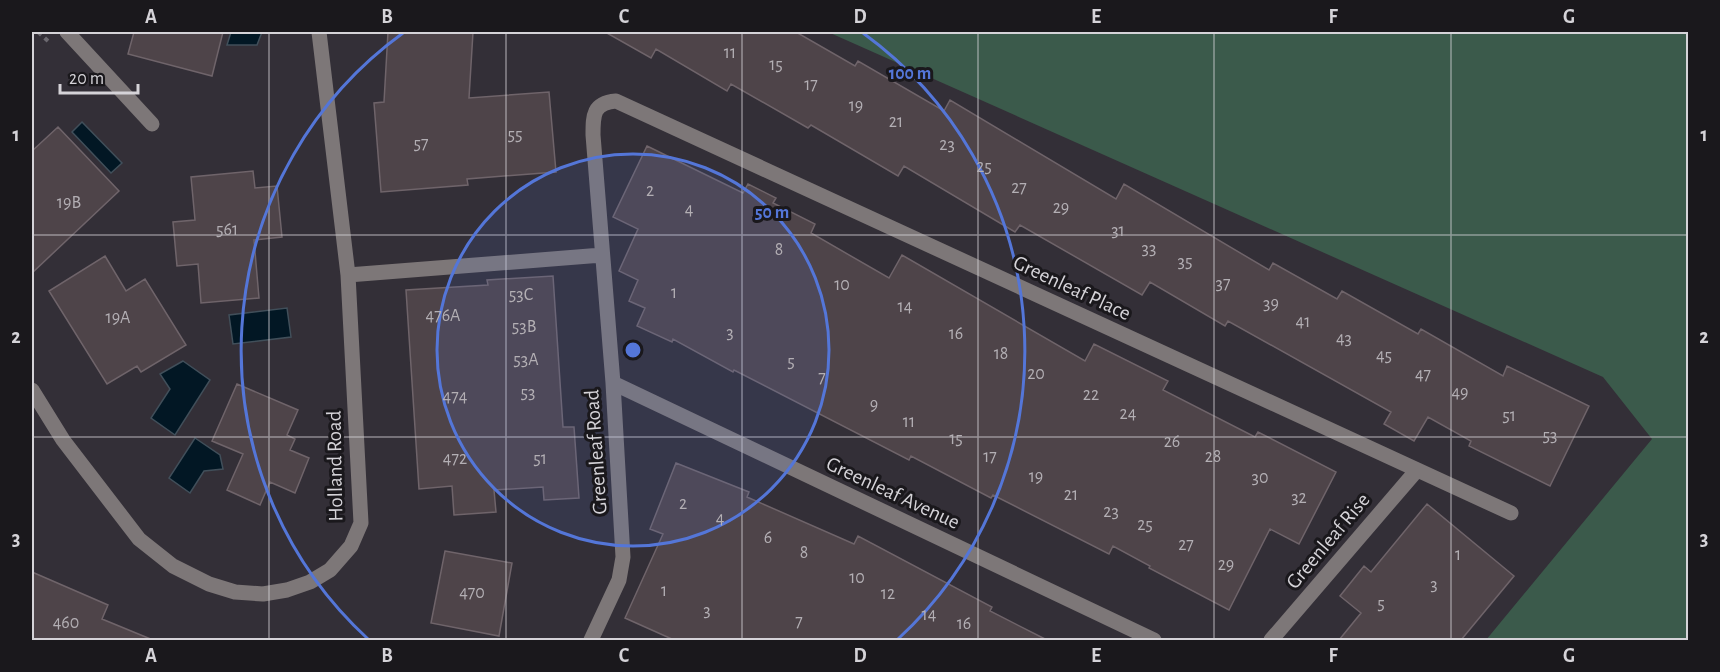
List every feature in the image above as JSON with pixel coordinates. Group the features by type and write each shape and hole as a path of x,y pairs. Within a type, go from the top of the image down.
{"street":[{"path":"67,32 152,124"},
{"name":"Holland Road","path":"32,390 63,440 139,539 174,566 209,584 235,592 263,594 286,590 309,582 330,570 351,546 361,523 348,275 319,32"},
{"name":"Greenleaf Road","path":"591,640 619,580 623,557 613,383 593,118 598,107 607,102 616,101"},
{"name":"Greenleaf Place","path":"616,101 1511,513"},
{"path":"348,275 602,255"},
{"name":"Greenleaf Avenue","path":"613,383 1155,640"},
{"name":"Greenleaf Rise","path":"1271,640 1417,470"}],"green space":[{"path":"828,32 1688,32 1688,640 1486,640 1652,439 1603,377"}],"water":[{"path":"231,32 262,32 257,45 227,45"},
{"path":"82,122 122,163 111,173 72,132"},
{"path":"287,308 291,337 233,344 229,315"},
{"path":"183,361 210,380 175,435 151,418 170,389 160,374"},
{"path":"195,438 220,455 223,469 204,471 190,493 169,478"}],"building":[{"path":"134,32 223,32 212,76 128,54"},
{"path":"388,32 473,32 469,98 549,92 556,172 467,179 468,185 381,192 374,103 384,102"},
{"path":"605,32 796,32 855,66 858,61 944,111 950,100 1116,199 1124,184 1269,270 1273,263 1337,299 1342,291 1418,334 1421,329 1503,376 1507,366 1589,406 1550,486 1469,446 1471,441 1428,417 1414,441 1384,424 1391,412 1228,321 1225,326 1150,282 1142,295 1020,225 1015,232 904,166 898,176 811,125 808,128 731,84 727,91 656,49 651,58"},
{"path":"58,127 119,191 32,273 32,151"},
{"path":"647,146 743,193 748,184 776,198 773,203 815,224 811,233 889,278 902,255 1085,361 1094,344 1168,381 1163,390 1255,437 1258,432 1336,472 1299,544 1270,529 1229,610 1149,568 1150,566 1113,546 1109,554 993,495 991,498 911,456 909,460 734,370 733,372 673,339 672,342 637,326 645,308 629,301 638,280 619,271 638,229 613,217"},
{"path":"253,171 255,188 277,186 282,237 254,240 259,298 201,303 198,264 177,266 173,222 195,220 191,177"},
{"path":"105,256 126,291 145,279 186,345 141,372 137,366 107,384 49,291"},
{"path":"553,276 563,427 574,427 579,498 544,500 543,487 494,490 496,512 454,515 452,486 419,489 406,290 488,285 487,280"},
{"path":"237,384 298,410 287,435 295,439 290,450 309,458 295,493 270,482 260,505 227,490 243,454 212,441"},
{"path":"676,463 749,492 747,497 854,544 858,536 992,607 990,611 1047,640 674,640 625,618 663,534 650,529"},
{"path":"1427,504 1514,576 1461,640 1339,640 1361,613 1340,596 1364,566 1371,572"},
{"path":"445,551 512,563 499,636 431,623"},
{"path":"32,572 108,605 102,619 153,640 32,640"}]}
